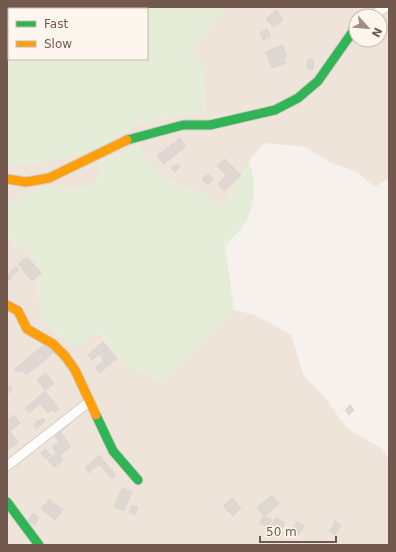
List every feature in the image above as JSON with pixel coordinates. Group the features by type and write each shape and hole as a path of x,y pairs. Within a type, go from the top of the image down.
{"street":[{"path":"7,178 26,182 49,178 131,138 183,126 210,126 275,110 298,98 318,81 348,38"},
{"path":"7,305 18,311 27,329 53,344 65,356 75,370 113,451 138,480"},
{"path":"7,466 89,402"},
{"path":"7,502 40,545"}],"shaded area":[{"path":"227,7 389,7 389,178 375,187 356,171 331,163 305,147 264,143 253,155 222,209 202,194 172,181 152,167 138,145 97,162 102,173 93,185 70,191 55,185 12,203 7,220 7,166 37,163 99,148 142,122 206,112 202,68 191,50"},
{"path":"7,233 16,249 22,245 43,271 36,282 41,315 52,331 97,331 128,366 170,376 234,310 255,315 291,335 304,376 325,398 346,427 382,449 389,459 389,545 7,545"}],"green space":[{"path":"227,7 191,50 202,68 206,112 142,122 99,148 64,159 7,166 7,33 8,60 148,60 148,8 114,8"},
{"path":"138,145 152,167 172,181 202,194 222,209 249,162 254,184 252,206 247,220 225,246 234,310 170,376 157,380 128,366 98,331 77,347 52,331 41,315 36,282 43,271 22,245 16,249 9,236 7,227 11,203 39,188 55,185 71,191 93,185 102,173 97,162"}],"building":[{"path":"276,10 283,19 274,27 266,19"},
{"path":"267,29 271,36 263,40 260,33"},
{"path":"282,45 287,56 270,63 266,52"},
{"path":"283,57 286,63 280,65 277,60"},
{"path":"308,59 314,60 313,69 307,68"},
{"path":"277,60 280,65 273,68 270,63"},
{"path":"180,138 186,146 164,164 157,156"},
{"path":"225,159 241,175 224,191 218,184 227,176 217,166"},
{"path":"177,164 180,167 175,172 171,168"},
{"path":"208,174 213,179 208,185 202,179"},
{"path":"27,257 41,273 32,281 18,264"},
{"path":"16,267 18,270 13,275 10,272"},
{"path":"9,273 12,277 8,281 7,274"},
{"path":"103,342 117,359 108,366 95,349"},
{"path":"46,344 53,353 47,358 39,349"},
{"path":"39,349 47,358 26,375 22,370 18,373 15,369"},
{"path":"95,349 99,354 92,360 88,355"},
{"path":"104,360 108,366 99,373 95,368"},
{"path":"46,373 54,384 45,390 37,380"},
{"path":"10,386 12,390 7,394 7,387"},
{"path":"45,391 59,409 55,412 53,410 48,413 36,399"},
{"path":"36,399 40,404 29,413 25,408"},
{"path":"350,405 354,410 349,415 345,410"},
{"path":"14,415 20,423 10,431 7,428 7,421"},
{"path":"43,418 45,421 37,429 33,425 38,420 39,421"},
{"path":"65,422 68,426 60,432 71,446 59,456 52,447 59,441 52,432"},
{"path":"7,428 18,442 7,451"},
{"path":"45,449 51,455 46,459 41,453"},
{"path":"57,452 63,460 54,467 48,460"},
{"path":"99,455 116,475 112,479 99,464 89,473 85,468"},
{"path":"122,488 132,492 124,511 114,507"},
{"path":"272,495 279,504 264,516 257,507"},
{"path":"232,498 241,508 233,516 223,506"},
{"path":"49,499 63,510 55,520 41,509"},
{"path":"132,505 138,507 135,515 129,512"},
{"path":"33,513 39,518 35,525 28,521"},
{"path":"264,516 272,520 268,527 260,523"},
{"path":"276,518 285,523 279,533 270,527"},
{"path":"335,521 341,525 335,535 330,531"},
{"path":"297,522 304,526 298,535 291,531"}],"traffic: fast":[{"path":"127,140 183,125 210,125 275,110 298,98 318,81 348,38"},
{"path":"96,415 113,451 138,480"},
{"path":"7,502 39,545"}],"traffic: slow":[{"path":"7,179 26,182 49,178 127,140"},
{"path":"7,305 18,311 27,329 53,344 65,356 75,370 96,415"}]}
